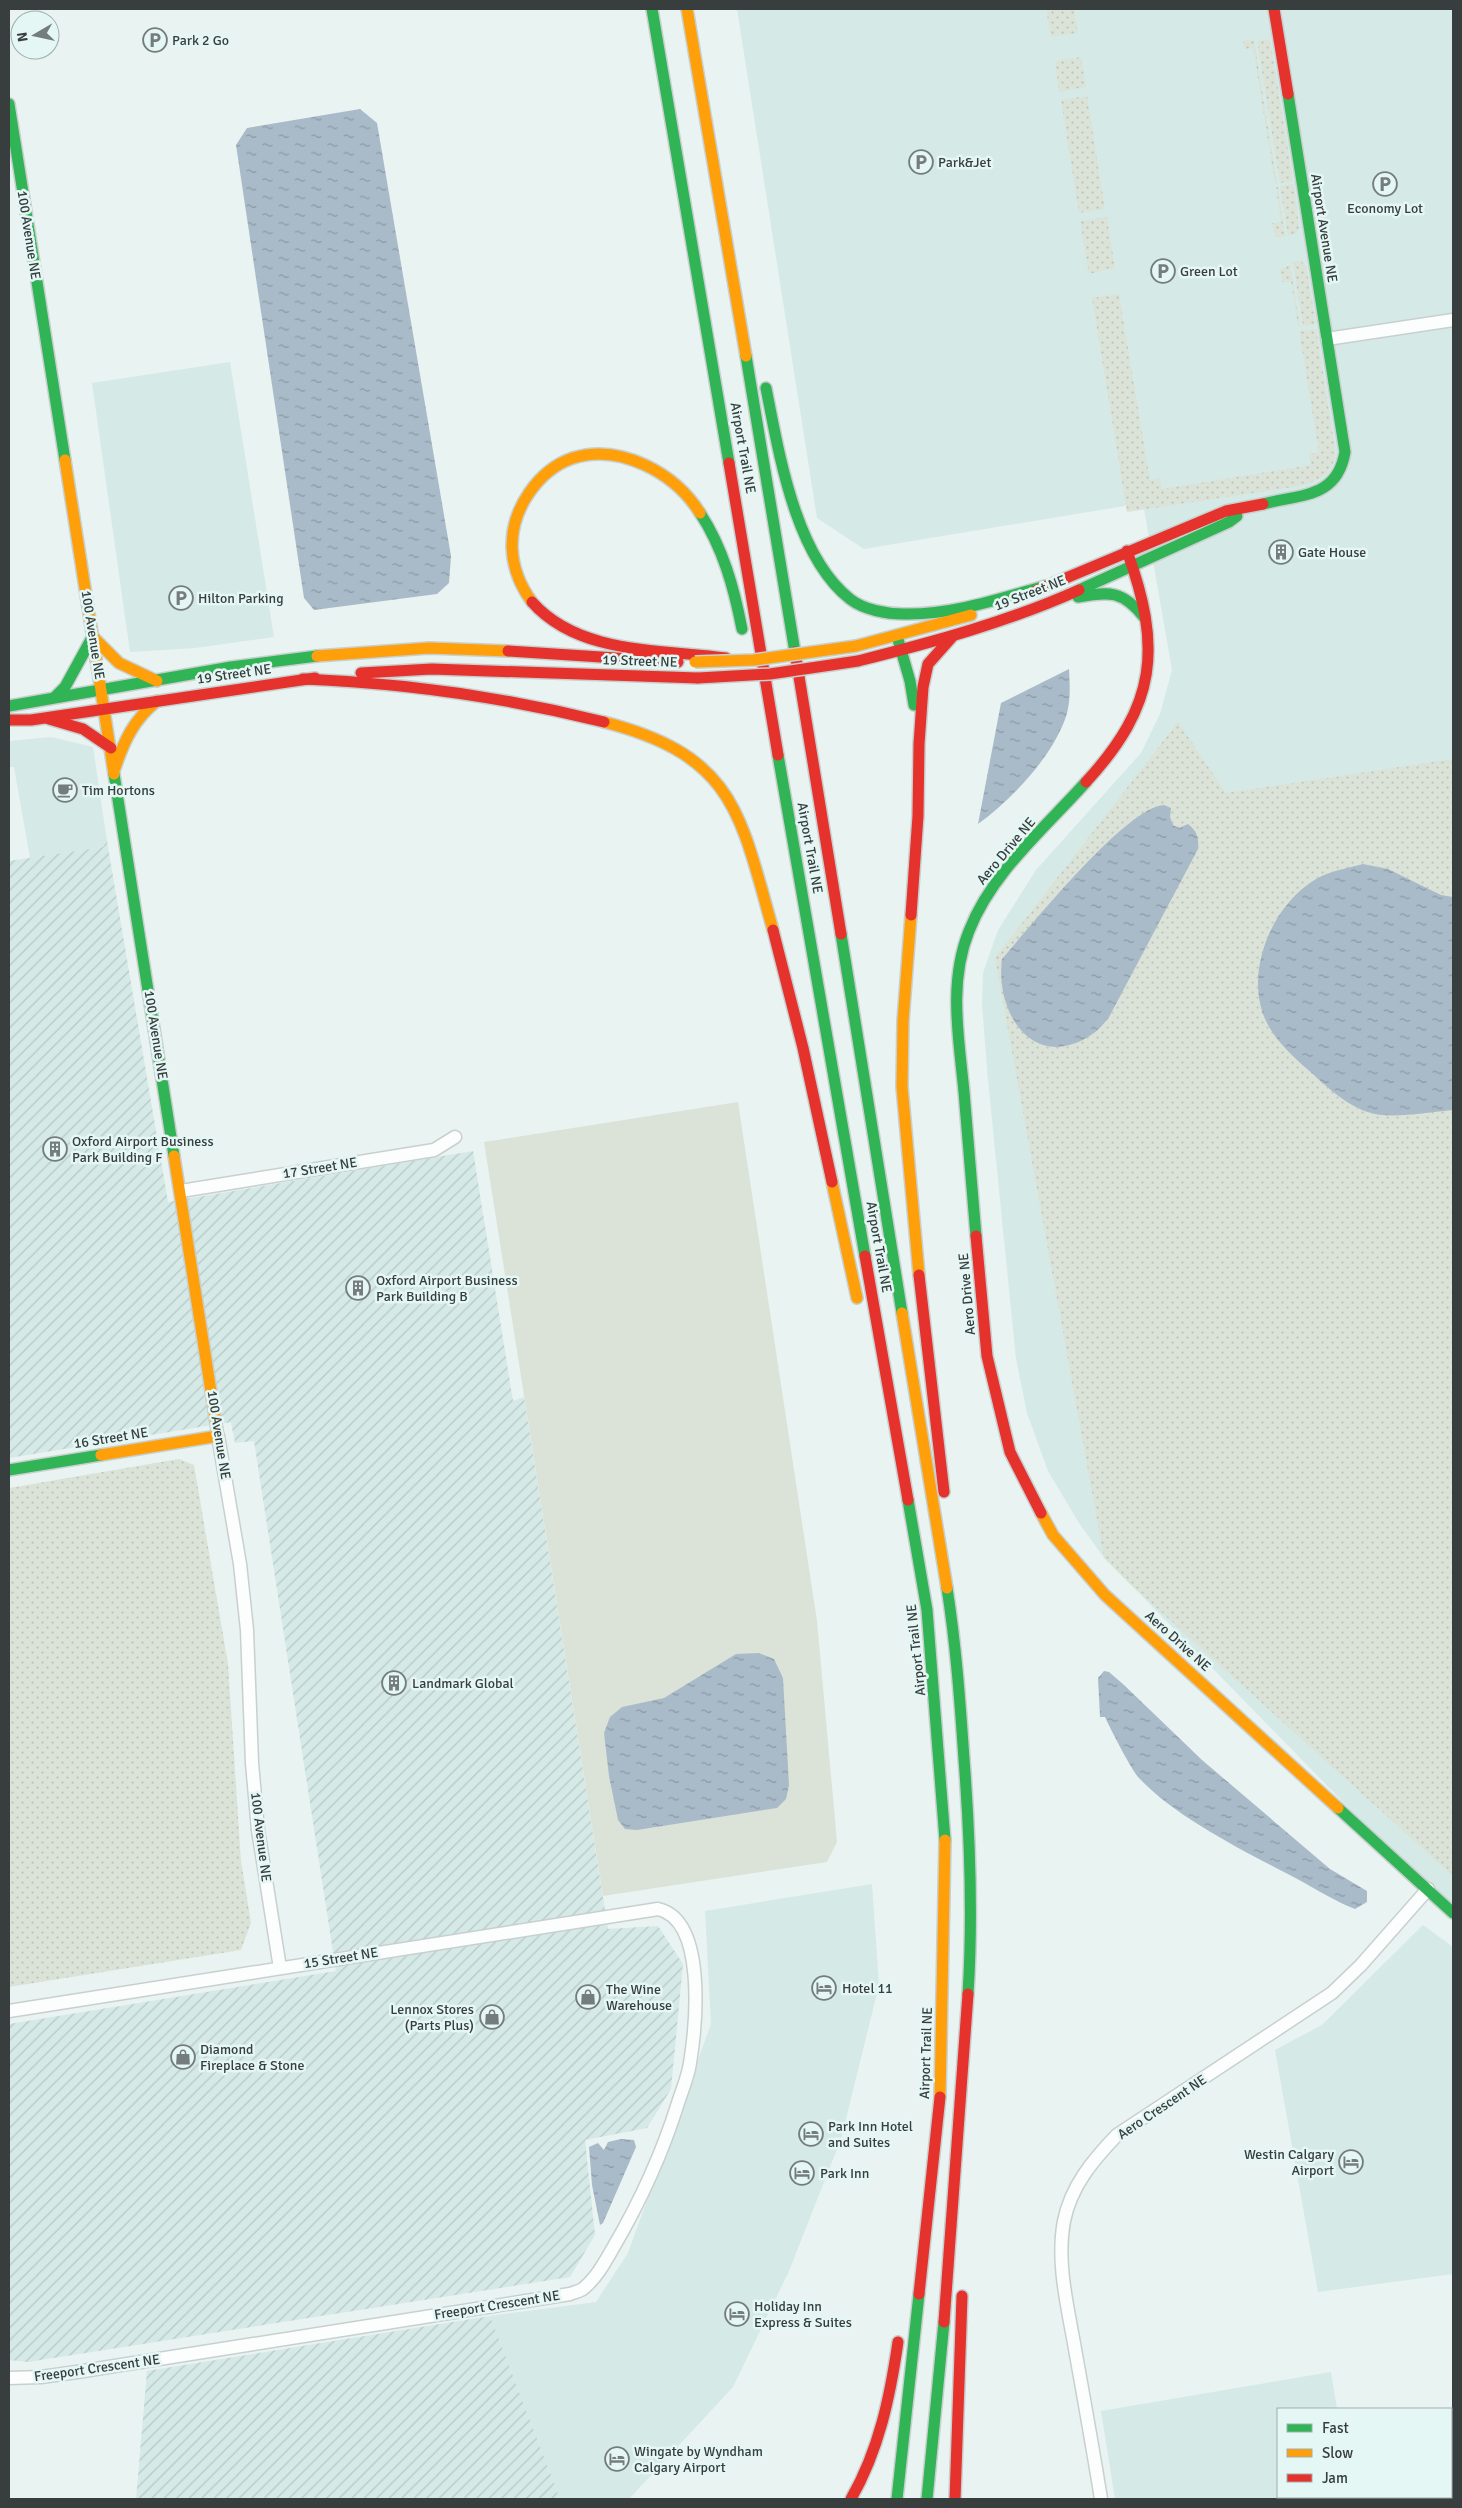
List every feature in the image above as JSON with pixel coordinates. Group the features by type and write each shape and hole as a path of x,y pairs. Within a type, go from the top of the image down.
{"main road":[{"path":"640,9 673,125"},
{"name":"Airport Trail NE","path":"652,9 812,953 927,1610 946,1853 940,2097 897,2499"},
{"name":"Airport Trail NE","path":"688,9 722,222 783,577 956,1646 966,1788 972,1936 948,2278 926,2499"},
{"name":"Airport Avenue NE","path":"1274,9 1345,452"},
{"name":"100 Avenue NE","path":"9,104 115,769 218,1436"},
{"path":"722,222 758,357"},
{"path":"763,376 779,450 805,531 823,571 850,599 862,606 886,612 907,613 963,606 1045,586"},
{"name":"19 Street NE","path":"9,720 44,718 303,679 388,671 432,669 698,678 770,674 858,661 952,637 1048,604 1132,564 1229,522 1243,511 1265,503 1310,494 1328,486 1339,476 1345,452"},
{"path":"694,657 599,640 571,632 538,610 519,580 514,568 511,541 515,515 527,494 540,477 556,466 589,454 630,457 661,473 696,505 722,554 734,591 753,687"},
{"name":"19 Street NE","path":"9,706 286,659 403,649 509,651 609,660 694,657 742,661 856,646 898,636 994,608 1126,551 1226,511 1243,511"},
{"name":"Aero Drive NE","path":"1126,551 1140,589 1146,619 1148,653 1145,687 1131,725 1120,744 996,884 978,913 961,954 957,980 956,1008 987,1356 1010,1452 1053,1535 1105,1595 1453,1913"},
{"path":"1048,604 1111,592 1130,599 1146,619"},
{"path":"55,697 65,687 93,636 119,663 157,681"},
{"path":"898,636 910,681 919,744"},
{"path":"952,637 928,664 923,687 919,744 918,816 903,1021 902,1087 912,1212 942,1461 956,1646"},
{"path":"303,679 411,685 473,694 575,716 658,739 677,748 709,773 730,802 745,835 775,938 793,1005 859,1306"},
{"path":"115,769 121,749 140,714 158,700"},
{"path":"44,718 83,729 111,748"},
{"path":"767,763 783,849 812,953"},
{"path":"870,1354 927,1610"},
{"name":"16 Street NE","path":"9,1470 218,1436"},
{"path":"927,2107 932,2068 946,1853"},
{"path":"969,2145 972,2081 972,1936"},
{"path":"955,2499 962,2281"},
{"path":"851,2499 861,2483 878,2441 895,2365 900,2326"}],"street":[{"path":"1327,339 1453,320"},
{"name":"17 Street NE","path":"181,1191 434,1150 455,1137"},
{"name":"100 Avenue NE","path":"218,1436 240,1564 247,1630 252,1763 258,1830 280,1968"},
{"name":"Aero Crescent NE","path":"1101,2499 1067,2305 1061,2258 1064,2221 1074,2190 1093,2160 1117,2135 1332,1993 1362,1965 1428,1889"},
{"name":"15 Street NE","path":"9,2011 650,1909 658,1909 673,1914"},
{"name":"Freeport Crescent NE","path":"9,2378 41,2377 77,2372 570,2294 583,2290 598,2273 634,2214 670,2127 690,2065 695,2021 695,1977 684,1928 673,1914"}],"shaded area":[{"path":"737,9 1453,9 1453,1919 1428,1889 1102,1555 1079,1523 1048,1471 1027,1413 1016,1359 988,1080 982,1004 983,973 998,930 1036,870 1141,753 1160,714 1172,670 1143,503 864,549 817,518"},
{"path":"1046,9 1074,9 1078,33 1051,37"},
{"path":"1254,39 1277,183 1275,184 1253,48 1244,49 1243,41"},
{"path":"1270,39 1293,181 1280,183 1257,41"},
{"path":"1081,57 1086,87 1059,92 1055,61"},
{"path":"1087,96 1105,209 1079,213 1061,100"},
{"path":"1294,184 1299,229 1295,234 1288,236 1280,186"},
{"path":"1276,187 1278,187 1285,236 1275,237 1272,223 1281,222"},
{"path":"1107,217 1115,268 1089,274 1080,221"},
{"path":"1301,261 1306,266 1316,324 1303,326 1293,263"},
{"path":"1290,265 1300,326 1298,326 1291,282 1282,282 1280,270"},
{"path":"1119,294 1150,480 1160,478 1162,489 1311,465 1309,454 1319,452 1299,331 1316,329 1335,448 1333,463 1326,474 1321,478 1300,486 1127,512 1092,298"},
{"path":"230,362 274,637 195,648 130,652 92,383"},
{"path":"1178,722 1226,793 1453,759 1453,1876 1130,1584 1104,1558 995,958"},
{"path":"51,737 93,747 107,841 103,847 30,858 14,767 9,767 9,741"},
{"path":"107,841 168,1202 473,1151 513,1401 524,1397 608,1929 658,1926 683,1964 671,2089 647,2128 585,2140 595,2235 570,2277 28,2362 9,2360 9,2024 336,1971 254,1441 235,1443 231,1422 9,1458 9,861 103,847"},
{"path":"738,1102 817,1621 837,1842 827,1862 603,1896 484,1142"},
{"path":"179,1459 194,1465 228,1664 241,1861 251,1923 241,1950 9,1987 9,1488"},
{"path":"872,1884 879,1985 841,2139 789,2271 733,2387 629,2499 560,2499 490,2316 596,2302 628,2253 711,2024 705,1911"},
{"path":"1423,1925 1453,1947 1453,2274 1318,2292 1275,2050 1322,2025"},
{"path":"490,2316 560,2499 136,2499 147,2371"},
{"path":"1331,2372 1337,2408 1277,2408 1277,2498 1351,2499 1115,2499 1101,2411"}],"water":[{"path":"360,109 377,123 451,556 449,583 437,594 314,610 304,598 236,145 247,128"},
{"path":"1069,669 1068,709 1064,722 1049,751 1016,791 978,824 1001,703"},
{"path":"1164,805 1171,808 1170,817 1173,825 1179,828 1188,824 1194,829 1198,838 1198,849 1108,1019 1094,1033 1070,1045 1052,1047 1036,1042 1022,1032 1012,1017 1005,999 1001,979 1002,959 1103,846 1147,811"},
{"path":"1363,864 1388,869 1441,895 1453,897 1453,1110 1408,1115 1381,1115 1353,1106 1328,1088 1283,1046 1268,1025 1261,1006 1258,986 1265,944 1285,906 1300,891 1321,876"},
{"path":"759,1653 774,1659 783,1678 789,1785 786,1799 777,1808 637,1830 625,1829 618,1820 609,1776 604,1733 610,1717 622,1707 664,1698 736,1654"},
{"path":"1104,1671 1109,1672 1124,1685 1202,1760 1330,1869 1367,1891 1367,1902 1355,1909 1334,1899 1215,1835 1154,1792 1138,1777 1105,1717 1100,1717 1098,1678"},
{"path":"621,2139 634,2140 636,2147 603,2223 600,2225 592,2185 589,2147 598,2143 604,2150 608,2142"}],"traffic: fast":[{"path":"652,9 729,463"},
{"path":"1263,504 1303,496 1325,486 1334,479 1341,467 1345,452 1288,94"},
{"path":"9,104 65,460"},
{"path":"746,356 795,652"},
{"path":"766,388 784,472 792,502 803,530 816,557 831,580 850,599 869,609 883,612 922,614 958,609 1045,586"},
{"path":"700,513 715,540 727,569 742,629"},
{"path":"1079,590 1229,522 1237,516"},
{"path":"1078,597 1099,594 1115,595 1129,602 1144,617"},
{"path":"55,697 65,687 93,636"},
{"path":"897,636 910,681 914,705"},
{"path":"9,706 231,667 317,656"},
{"path":"778,755 865,1256"},
{"path":"114,774 174,1156"},
{"path":"976,1236 957,1011 957,991 963,951 969,931 991,889 1005,870 1086,782"},
{"path":"841,934 902,1313"},
{"path":"9,1470 101,1455"},
{"path":"908,1500 927,1610 945,1840"},
{"path":"947,1588 957,1673 968,1818 971,1906 968,1994"},
{"path":"1338,1808 1453,1913"},
{"path":"897,2499 919,2294"},
{"path":"927,2499 944,2322"}],"traffic: slow":[{"path":"687,9 746,356"},
{"path":"532,602 518,576 514,562 513,534 521,506 543,476 554,467 573,458 591,454 627,458 645,465 676,485 700,513"},
{"path":"65,460 114,774"},
{"path":"856,646 971,615"},
{"path":"93,637 119,663 157,681"},
{"path":"695,662 754,660 856,646"},
{"path":"317,656 429,648 508,651"},
{"path":"115,768 122,749 136,723 157,701"},
{"path":"604,722 648,736 681,752 706,772 725,795 740,822 773,930"},
{"path":"911,915 903,1021 902,1087 919,1275"},
{"path":"101,1455 218,1436 174,1156"},
{"path":"832,1182 857,1298"},
{"path":"902,1313 947,1588"},
{"path":"1041,1513 1053,1535 1105,1595 1338,1808"},
{"path":"940,2097 945,1840"}],"traffic: jam":[{"path":"1274,9 1288,94"},
{"path":"729,463 778,755"},
{"path":"1035,591 1226,511 1263,504"},
{"path":"1086,782 1110,754 1127,727 1139,701 1146,674 1148,646 1145,617 1127,551"},
{"path":"858,661 998,622 1079,590"},
{"path":"532,602 551,619 573,632 597,641 648,650 726,658"},
{"path":"911,915 918,816 919,744 923,687 928,664 952,637"},
{"path":"508,651 678,662"},
{"path":"795,652 841,934"},
{"path":"698,678 770,674 858,661"},
{"path":"361,673 432,669 698,678"},
{"path":"9,720 31,720 315,678"},
{"path":"303,679 379,684 492,698 604,722"},
{"path":"49,719 83,729 111,748"},
{"path":"773,930 803,1048 832,1182"},
{"path":"976,1236 987,1356 1010,1452 1041,1513"},
{"path":"865,1256 908,1500"},
{"path":"919,1275 944,1492"},
{"path":"944,2322 968,1994"},
{"path":"919,2294 940,2097"},
{"path":"955,2499 962,2296"},
{"path":"851,2499 869,2462 882,2423 898,2342"}],"place":[{"name":"Park 2 Go","path":"155,40"},
{"name":"Park&Jet","path":"921,162"},
{"name":"Economy Lot","path":"1385,184"},
{"name":"Green Lot","path":"1163,271"},
{"name":"Gate House","path":"1281,552"},
{"name":"Hilton Parking","path":"181,598"},
{"name":"Tim Hortons","path":"65,790"},
{"name":"Oxford Airport Business Park Building F","path":"55,1149"},
{"name":"Oxford Airport Business Park Building B","path":"358,1288"},
{"name":"Landmark Global","path":"394,1683"},
{"name":"Hotel 11","path":"824,1988"},
{"name":"The Wine Warehouse","path":"588,1997"},
{"name":"Lennox Stores (Parts Plus)","path":"492,2017"},
{"name":"Diamond Fireplace & Stone","path":"183,2057"},
{"name":"Park Inn Hotel and Suites","path":"811,2134"},
{"name":"Westin Calgary Airport","path":"1351,2162"},
{"name":"Park Inn","path":"802,2173"},
{"name":"Holiday Inn Express & Suites","path":"737,2314"},
{"name":"Wingate by Wyndham Calgary Airport","path":"617,2459"}]}
